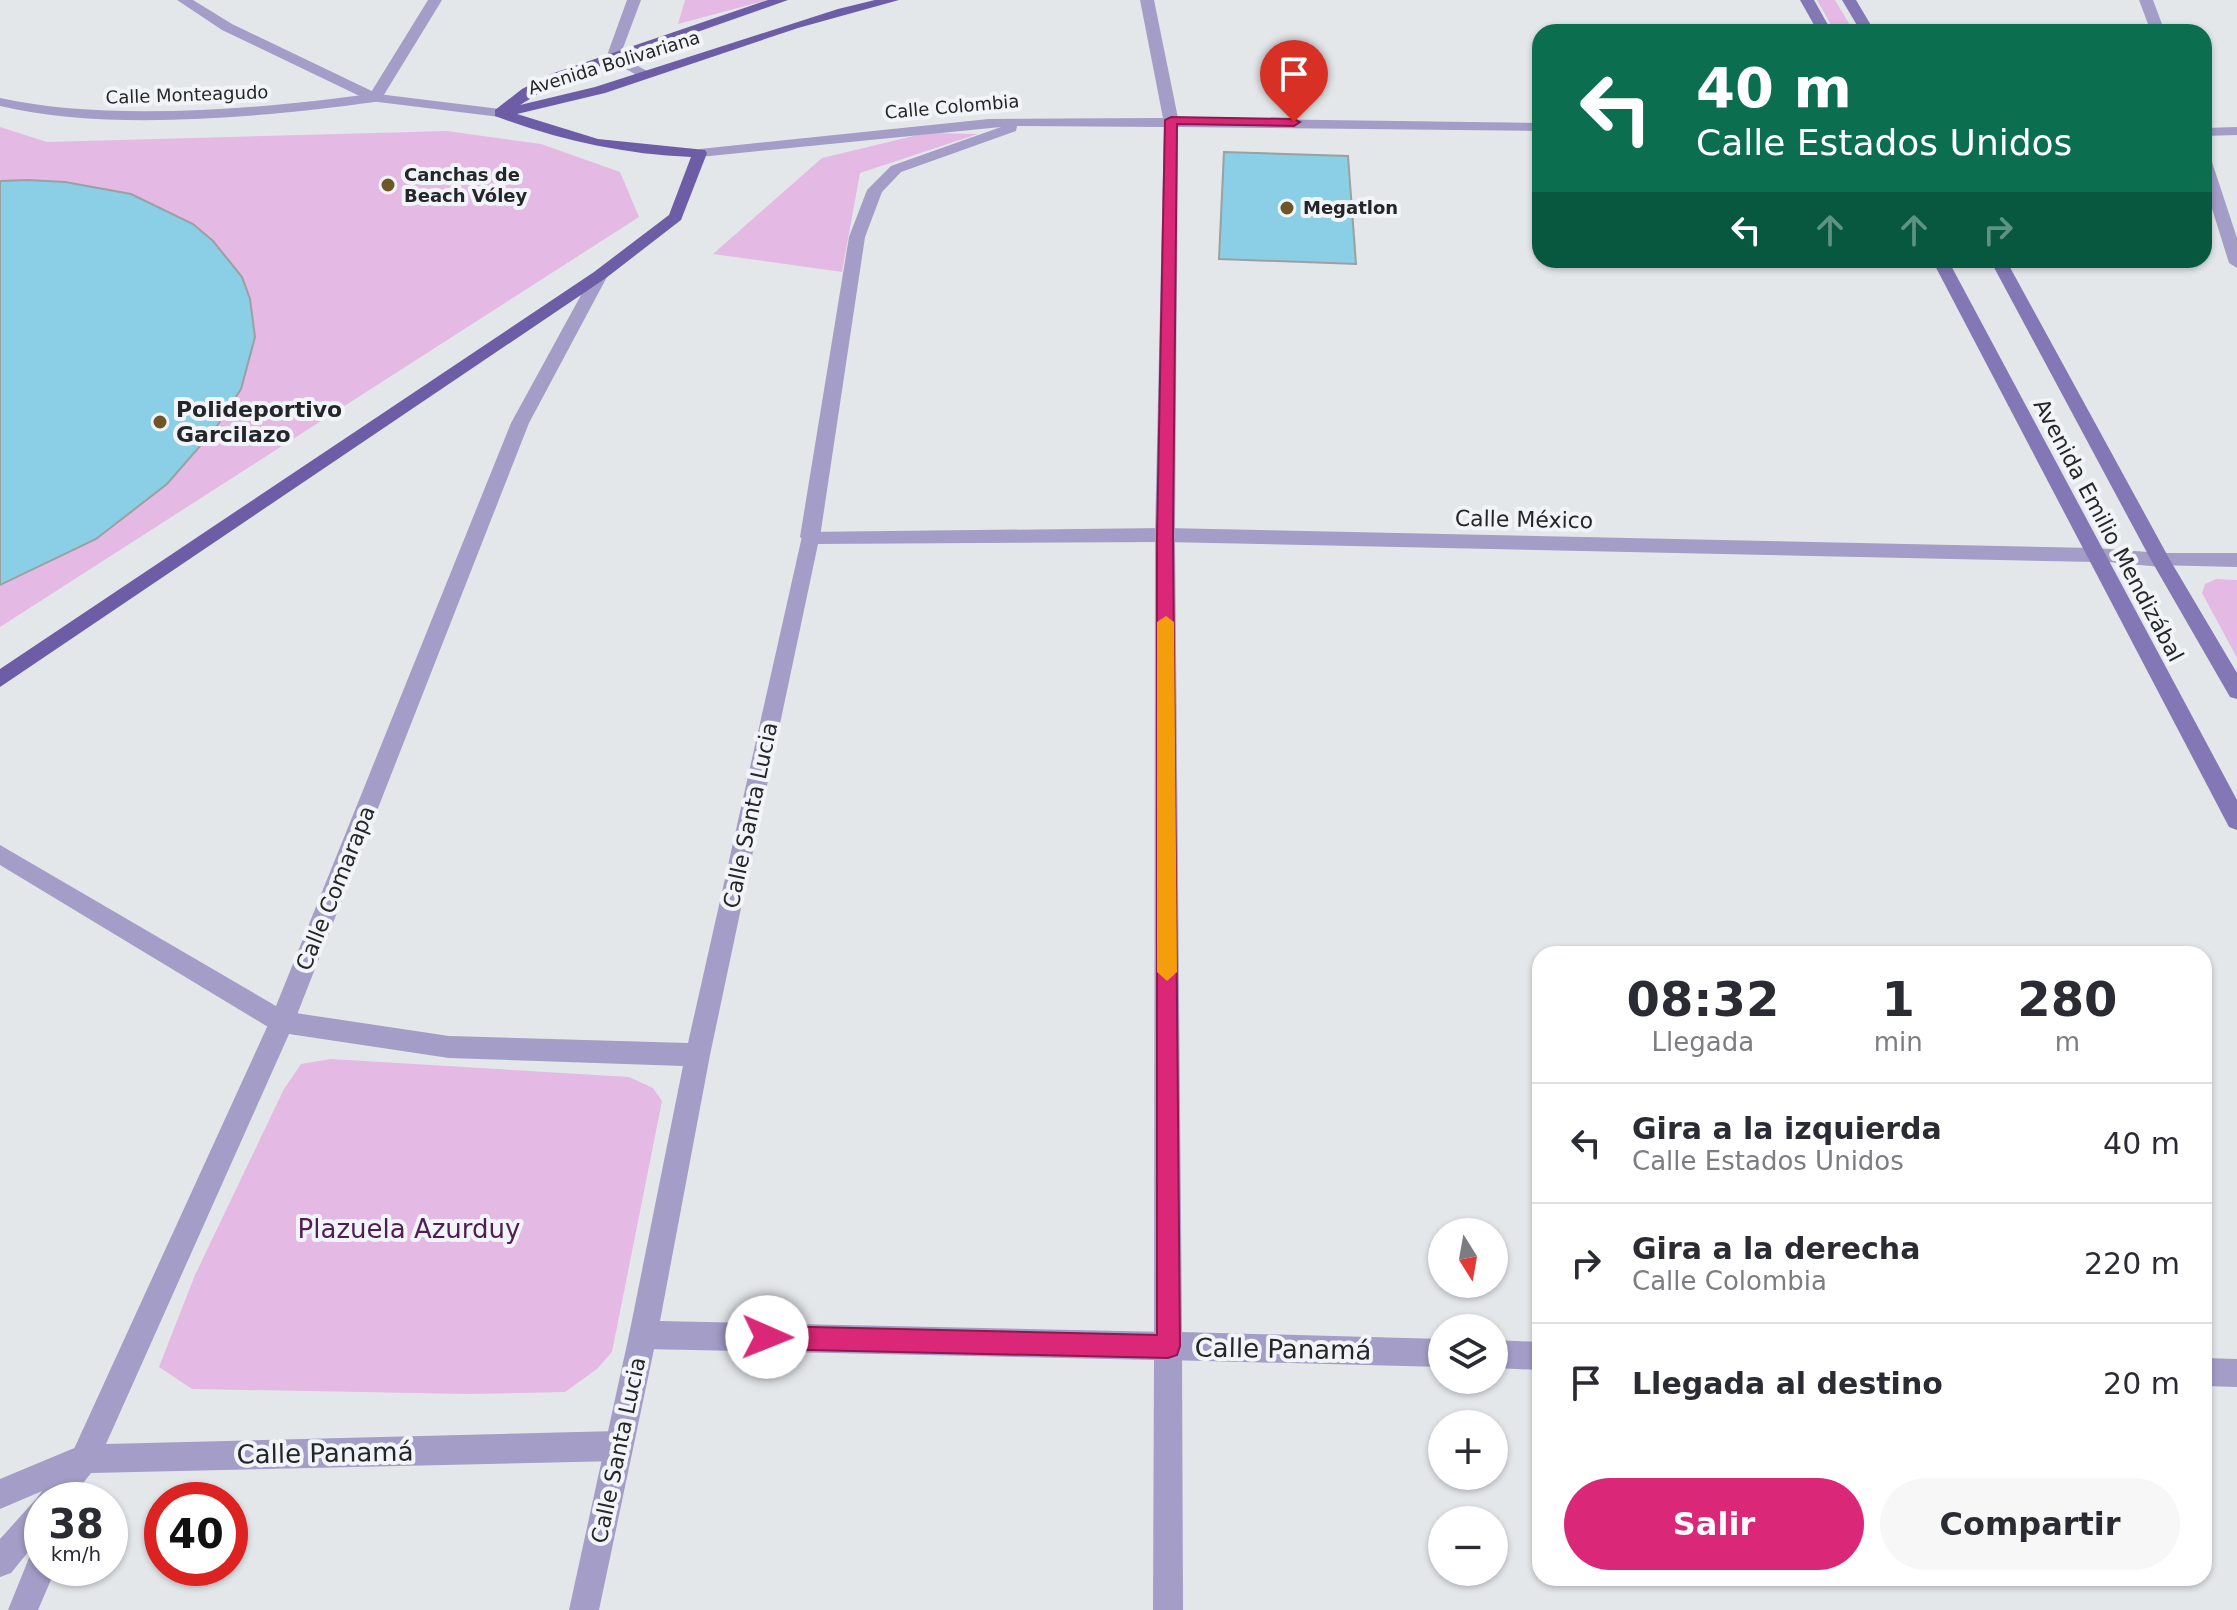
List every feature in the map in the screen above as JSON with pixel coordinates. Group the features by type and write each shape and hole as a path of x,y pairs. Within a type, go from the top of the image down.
{"main road":[{"name":"Avenida Bolivariana","path":"500,113 527,92 556,77 781,0"},
{"name":"Avenida Bolivariana","path":"500,113 559,103 866,2 892,0"},
{"path":"1807,0 1820,24"},
{"path":"1849,0 1863,24"},
{"name":"Calle Colombia","path":"500,113 568,139 631,151 700,153"},
{"path":"0,679 600,275 676,217 700,153"},
{"name":"Avenida Emilio Mendizábal","path":"1944,268 2237,821"},
{"name":"Avenida Emilio Mendizábal","path":"2002,268 2161,560 2237,691"}],"street":[{"path":"184,0 227,27 375,98 435,0"},
{"path":"634,0 613,58 642,74"},
{"path":"1147,0 1171,120 1165,535 1168,1610"},
{"path":"2146,0 2155,24"},
{"name":"Calle Monteagudo","path":"0,102 28,110 93,115 295,110 375,98"},
{"name":"Calle Colombia","path":"375,98 500,113"},
{"name":"Calle Colombia","path":"700,153 949,123 1171,120 1532,127"},
{"name":"Calle Santa Lucia","path":"584,1610 643,1335 698,1055 810,537 857,237 875,190 896,169 1031,121"},
{"path":"2212,132 2237,131"},
{"path":"2212,184 2237,263"},
{"name":"Calle Comarapa","path":"75,1482 282,1022 520,423 600,275"},
{"name":"Calle México","path":"810,537 1165,535 2237,560"},
{"path":"0,854 282,1022 449,1047 698,1055"},
{"name":"Calle Panamá","path":"643,1335 1428,1353"},
{"path":"1508,1355 1532,1356"},
{"path":"2212,1372 2237,1373"},
{"name":"Calle Panamá","path":"84,1459 618,1446"},
{"path":"0,1494 84,1459"},
{"path":"65,1482 84,1459"},
{"path":"0,1562 24,1533"},
{"path":"23,1610 33,1586"}],"green space":[{"path":"685,0 768,0 678,24"},
{"path":"1817,0 1835,0 1849,24 1830,24"},
{"name":"Polideportivo Garcilazo","path":"0,127 47,142 447,131 541,144 620,172 639,217 0,627"},
{"path":"926,133 978,134 860,173 842,272 713,254 822,158"},
{"path":"2216,579 2237,580 2237,658 2202,593 2205,584"},
{"name":"Plazuela Azurduy","path":"331,1059 629,1077 653,1088 662,1101 612,1352 597,1369 565,1392 468,1394 192,1389 159,1367 195,1275 284,1089 301,1064"}],"building":[{"name":"Megatlon","path":"1224,152 1348,156 1356,264 1219,259"},
{"path":"0,181 65,182 131,194 193,224 213,241 242,277 250,299 255,337 241,389 215,429 167,484 96,539 0,585"}],"slow traffic":[{"path":"1166,622 1167,972"}],"place":[{"name":"Canchas de Beach Vóley","path":"388,185"},
{"name":"Megatlon","path":"1287,208"},
{"name":"Polideportivo Garcilazo","path":"160,422"}],"route":[{"path":"767,1337 1168,1346 1165,535 1171,120 1294,122"}]}
